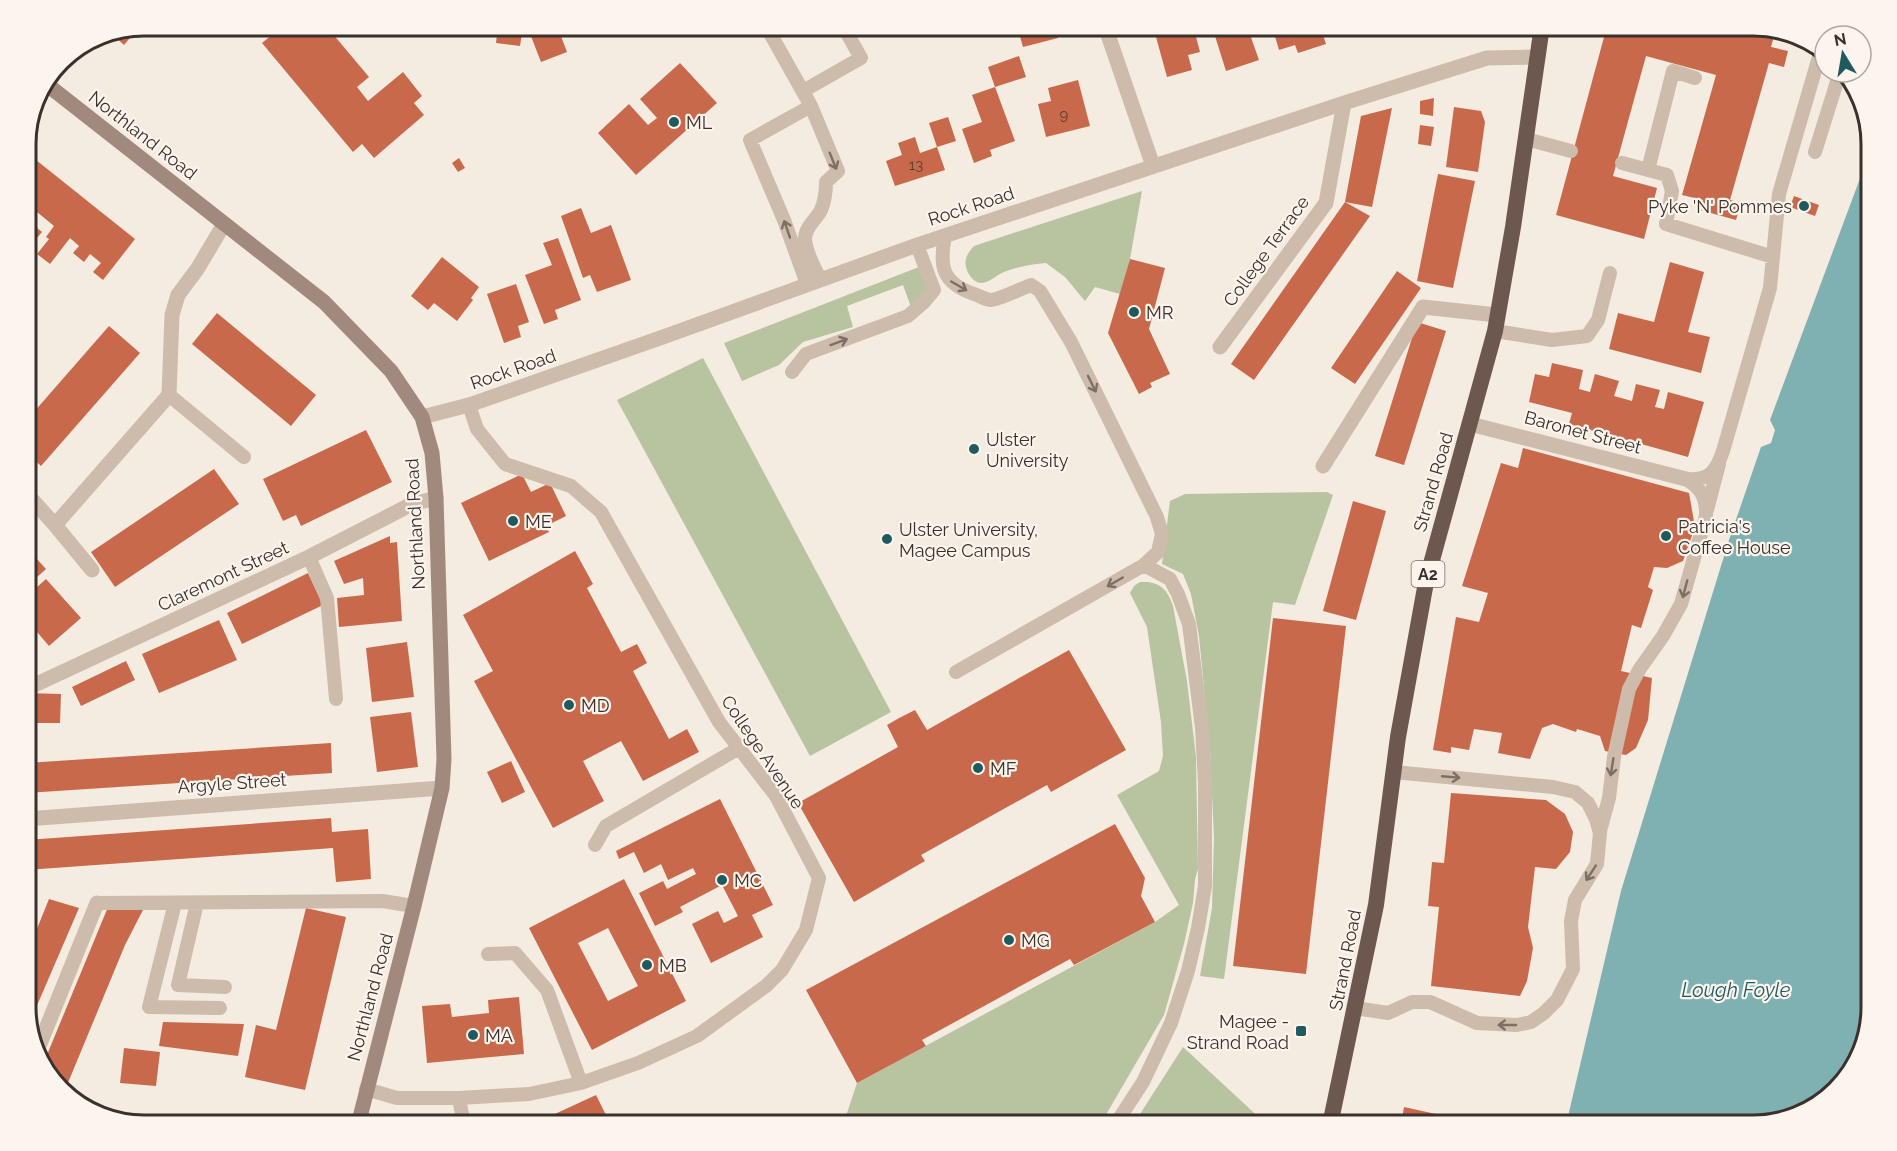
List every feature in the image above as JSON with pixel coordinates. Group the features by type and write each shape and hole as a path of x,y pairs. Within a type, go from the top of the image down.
{"highway":[{"name":"Strand Road","path":"1332,1115 1376,905 1398,736 1426,582 1496,323 1513,227 1541,36"}],"main road":[{"name":"Northland Road","path":"52,88 324,302 391,371 422,417 432,453 436,498 444,759 442,788 360,1115"}],"street":[{"path":"1108,36 1153,166"},
{"name":"Rock Road","path":"422,417 469,405 917,245 1344,103 1487,58 1538,57"},
{"name":"College Terrace","path":"1220,347 1326,203 1344,103"},
{"path":"55,525 169,395 172,315 178,295 198,268 224,224"},
{"path":"1323,466 1423,307 1496,323"},
{"name":"Baronet Street","path":"1470,424 1686,479"},
{"name":"Claremont Street","path":"36,684 309,557 412,504 436,498"},
{"path":"36,505 92,570"},
{"name":"Argyle Street","path":"36,818 442,788"},
{"path":"42,1040 97,903"}],"lane":[{"path":"772,36 812,106 838,171 826,182 825,198 820,212 810,224 805,237 814,282"},
{"path":"803,91 861,58 849,36"},
{"path":"1648,170 1673,71 1695,78"},
{"path":"1355,1008 1388,1012 1412,1002 1430,1002 1477,1023 1517,1025 1531,1022 1557,1000 1573,969 1574,959 1570,939 1575,900 1597,864 1600,833 1609,798 1614,757 1629,689 1681,604 1770,288 1779,194 1813,77"},
{"path":"1815,152 1836,84"},
{"path":"812,106 750,140 784,220 814,282"},
{"path":"1526,139 1571,150"},
{"path":"1622,163 1667,175 1672,191 1666,224 1773,257"},
{"path":"945,236 941,256 949,281 968,292 991,300 1031,285 1040,291 1071,342 1137,473 1157,517 1162,534 1158,552 1144,565 956,672"},
{"path":"792,372 806,354 908,316 924,302 934,290 917,245"},
{"path":"1496,323 1552,340 1587,336 1598,320 1610,273"},
{"path":"169,395 244,457"},
{"name":"College Avenue","path":"366,1089 397,1098 459,1098 529,1094 581,1083 638,1063 697,1036 766,986 782,970 806,930 819,878 776,796 719,722 601,512 571,486 505,464 477,429 469,405"},
{"path":"1686,479 1700,480 1709,474 1719,463 1723,451"},
{"path":"1686,479 1697,486 1704,495 1706,516"},
{"path":"309,557 327,598 336,699"},
{"path":"1122,1115 1143,1082 1171,1023 1188,970 1205,886 1205,783 1202,728 1189,624 1170,579 1144,565"},
{"path":"596,845 606,826 739,748"},
{"path":"1393,772 1553,787 1575,792 1588,803 1600,833"},
{"path":"97,903 382,901 414,906"},
{"path":"175,903 149,1007 219,1008"},
{"path":"197,903 178,985 225,987"},
{"path":"488,954 515,953 547,990 581,1083"},
{"path":"459,1098 462,1115"}],"green space":[{"path":"1142,191 1130,259 1120,294 1095,287 1085,301 1065,277 1046,263 1009,270 982,283 974,280 968,273 966,258 974,246"},
{"path":"919,267 928,291 911,307 903,285 847,306 853,327 803,342 779,365 742,381 724,343"},
{"path":"703,358 891,712 810,756 617,400"},
{"path":"1327,492 1333,495 1295,605 1273,602 1224,979 1200,976 1212,908 1214,838 1210,750 1199,636 1191,594 1183,574 1162,564 1170,501 1185,494"},
{"path":"1140,582 1157,584 1165,590 1173,606 1187,681 1196,757 1198,869 1184,944 1164,1015 1106,1115 846,1115 857,1083 1155,922 1179,905 1117,795 1159,771 1163,756 1161,722 1147,627 1130,593"},
{"path":"1183,1047 1256,1115 1139,1115"}],"water":[{"name":"Lough Foyle","path":"1861,176 1861,1007 1853,1048 1839,1073 1819,1093 1807,1101 1781,1111 1753,1115 1568,1115 1621,891 1729,540 1761,447 1771,443 1775,430 1770,420"}],"building":[{"path":"271,36 335,36 369,77 357,87 368,101 403,72 422,96 414,103 424,115 374,158 362,144 353,152 262,43"},
{"path":"497,36 522,36 520,46 496,43"},
{"path":"531,36 561,36 567,52 541,62"},
{"path":"1020,36 1057,36 1058,38 1023,47"},
{"path":"1156,36 1196,36 1200,52 1188,55 1192,70 1167,77"},
{"path":"1215,36 1251,36 1259,60 1226,71"},
{"path":"1275,36 1323,36 1326,44 1298,53 1295,45 1279,50"},
{"path":"1604,36 1767,37 1773,38 1771,47 1788,51 1784,67 1769,63 1730,200 1741,203 1736,220 1700,210 1703,200 1682,195 1716,75 1646,56 1613,176 1657,188 1644,239 1556,215"},
{"path":"131,37 124,45 118,39"},
{"path":"1019,56 1026,77 995,87 988,67"},
{"name":"ML","path":"680,63 717,103 636,175 598,133 629,104 648,125 657,118 640,99"},
{"path":"1078,80 1090,126 1046,137 1038,104 1051,101 1048,88"},
{"path":"995,87 1015,141 990,150 992,156 974,163 962,129 982,122 972,95"},
{"path":"1434,98 1433,116 1420,114 1420,101"},
{"path":"1454,107 1481,111 1485,122 1478,172 1446,167"},
{"path":"1392,108 1372,207 1345,202 1361,116"},
{"path":"948,117 956,141 937,147 929,123"},
{"path":"1420,125 1434,127 1431,146 1418,144"},
{"path":"915,137 920,153 937,147 945,170 895,186 886,161 902,155 898,143"},
{"path":"459,158 465,168 458,172 452,163"},
{"path":"36,160 135,239 103,280 93,272 101,263 90,254 84,262 73,253 79,246 70,238 50,264 37,254 49,239 46,237 54,226 36,211"},
{"path":"1438,174 1475,181 1453,288 1417,281"},
{"name":"Pyke 'N' Pommes","path":"1794,196 1819,205 1815,216 1790,207"},
{"path":"1345,202 1370,216 1254,380 1231,364"},
{"path":"581,208 591,233 611,225 631,280 597,292 590,275 583,278 561,216"},
{"path":"36,227 42,232 36,239"},
{"path":"558,238 581,300 555,310 558,319 544,324 525,275 552,265 543,243"},
{"path":"442,257 479,287 471,298 473,300 457,321 434,303 428,310 411,296"},
{"name":"MR","path":"1130,259 1165,268 1149,329 1170,374 1150,383 1152,387 1139,394 1108,333"},
{"path":"1670,262 1704,272 1688,332 1710,337 1701,373 1609,349 1618,313 1654,322"},
{"path":"1397,271 1421,288 1355,384 1331,368"},
{"path":"516,284 529,322 518,326 521,337 504,343 487,294"},
{"path":"217,313 316,395 291,426 192,344"},
{"path":"1417,322 1446,331 1404,465 1375,456"},
{"path":"109,326 140,353 41,466 36,461 36,410"},
{"path":"1552,363 1583,370 1579,389 1590,392 1595,374 1619,381 1614,396 1632,401 1636,384 1660,390 1655,407 1664,409 1668,392 1704,402 1688,457 1569,424 1572,413 1529,402 1535,374 1549,377"},
{"path":"366,430 392,482 301,526 296,515 283,521 263,479"},
{"path":"1523,448 1689,493 1695,527 1683,561 1667,568 1654,567 1648,587 1653,590 1641,628 1632,625 1621,671 1652,678 1648,720 1636,748 1626,755 1605,751 1600,736 1577,729 1576,732 1553,724 1542,728 1530,759 1498,753 1502,733 1474,729 1469,750 1451,747 1451,753 1433,750 1456,617 1479,622 1488,593 1462,586 1501,463 1518,468"},
{"path":"214,469 239,504 115,587 91,552"},
{"name":"ME","path":"522,474 531,492 550,483 566,516 546,526 549,532 489,561 461,503"},
{"path":"1353,501 1386,511 1356,620 1323,611"},
{"path":"390,536 390,543 397,542 402,621 339,627 337,598 364,595 363,578 344,584 334,561"},
{"name":"MD","path":"575,551 593,584 587,588 621,652 637,644 647,663 633,671 669,739 687,729 699,752 643,781 621,741 583,761 604,801 553,828 474,681 493,671 463,615"},
{"path":"36,558 46,569 36,578"},
{"path":"308,573 323,605 242,644 227,613"},
{"path":"46,579 81,618 49,646 36,631 36,588"},
{"path":"1273,618 1346,626 1306,974 1233,966"},
{"path":"219,620 237,660 159,693 142,654"},
{"path":"407,642 414,697 372,702 366,648"},
{"name":"MF","path":"1069,650 1126,750 1051,792 1047,785 921,855 925,861 854,902 798,803 898,747 887,725 901,717 915,710 927,730"},
{"path":"126,661 135,680 81,706 72,687"},
{"path":"36,693 61,694 60,723 36,723"},
{"path":"411,712 418,767 377,772 370,717"},
{"path":"331,743 332,773 36,792 36,762"},
{"path":"511,761 525,792 502,803 487,772"},
{"path":"1451,793 1546,800 1565,814 1573,832 1570,852 1556,869 1535,867 1528,927 1533,948 1527,981 1520,996 1431,986 1439,907 1428,906 1432,862 1444,863"},
{"name":"MC","path":"720,799 773,905 752,915 763,937 711,963 692,924 718,911 724,923 738,916 722,885 680,907 683,912 655,926 639,893 663,881 667,889 696,874 693,868 668,880 661,864 644,873 634,852 619,859 616,851"},
{"path":"331,818 332,832 368,829 371,879 336,882 333,848 36,869 36,839"},
{"name":"MG","path":"1115,824 1145,878 1141,896 1155,922 1074,965 1070,959 922,1040 926,1046 857,1083 806,990"},
{"name":"MB","path":"624,879 686,1001 592,1050 529,928","holes":["608,928 638,986 608,1001 578,943"]},
{"path":"49,899 79,908 36,1008 36,931"},
{"path":"108,907 144,908 125,945 68,1083 58,1073 47,1055"},
{"path":"306,908 346,917 305,1090 245,1077 256,1025 276,1030"},
{"name":"MA","path":"519,997 524,1054 427,1063 422,1006 450,1004 452,1017 489,1013 488,1000"},
{"path":"163,1022 244,1024 238,1056 159,1046"},
{"path":"124,1048 160,1052 156,1086 120,1083"},
{"path":"596,1095 606,1115 553,1115"},
{"path":"1404,1107 1440,1115 1403,1115"}],"place":[{"name":"ML","path":"674,122"},
{"name":"Pyke 'N' Pommes","path":"1804,206"},
{"name":"MR","path":"1134,312"},
{"name":"Ulster University","path":"974,449"},
{"name":"ME","path":"513,521"},
{"name":"Patricia's Coffee House","path":"1666,536"},
{"name":"Ulster University, Magee Campus","path":"887,539"},
{"name":"MD","path":"569,705"},
{"name":"MF","path":"978,768"},
{"name":"MC","path":"722,880"},
{"name":"MG","path":"1009,940"},
{"name":"MB","path":"647,965"},
{"name":"Magee - Strand Road","path":"1301,1031"},
{"name":"MA","path":"473,1035"}]}
